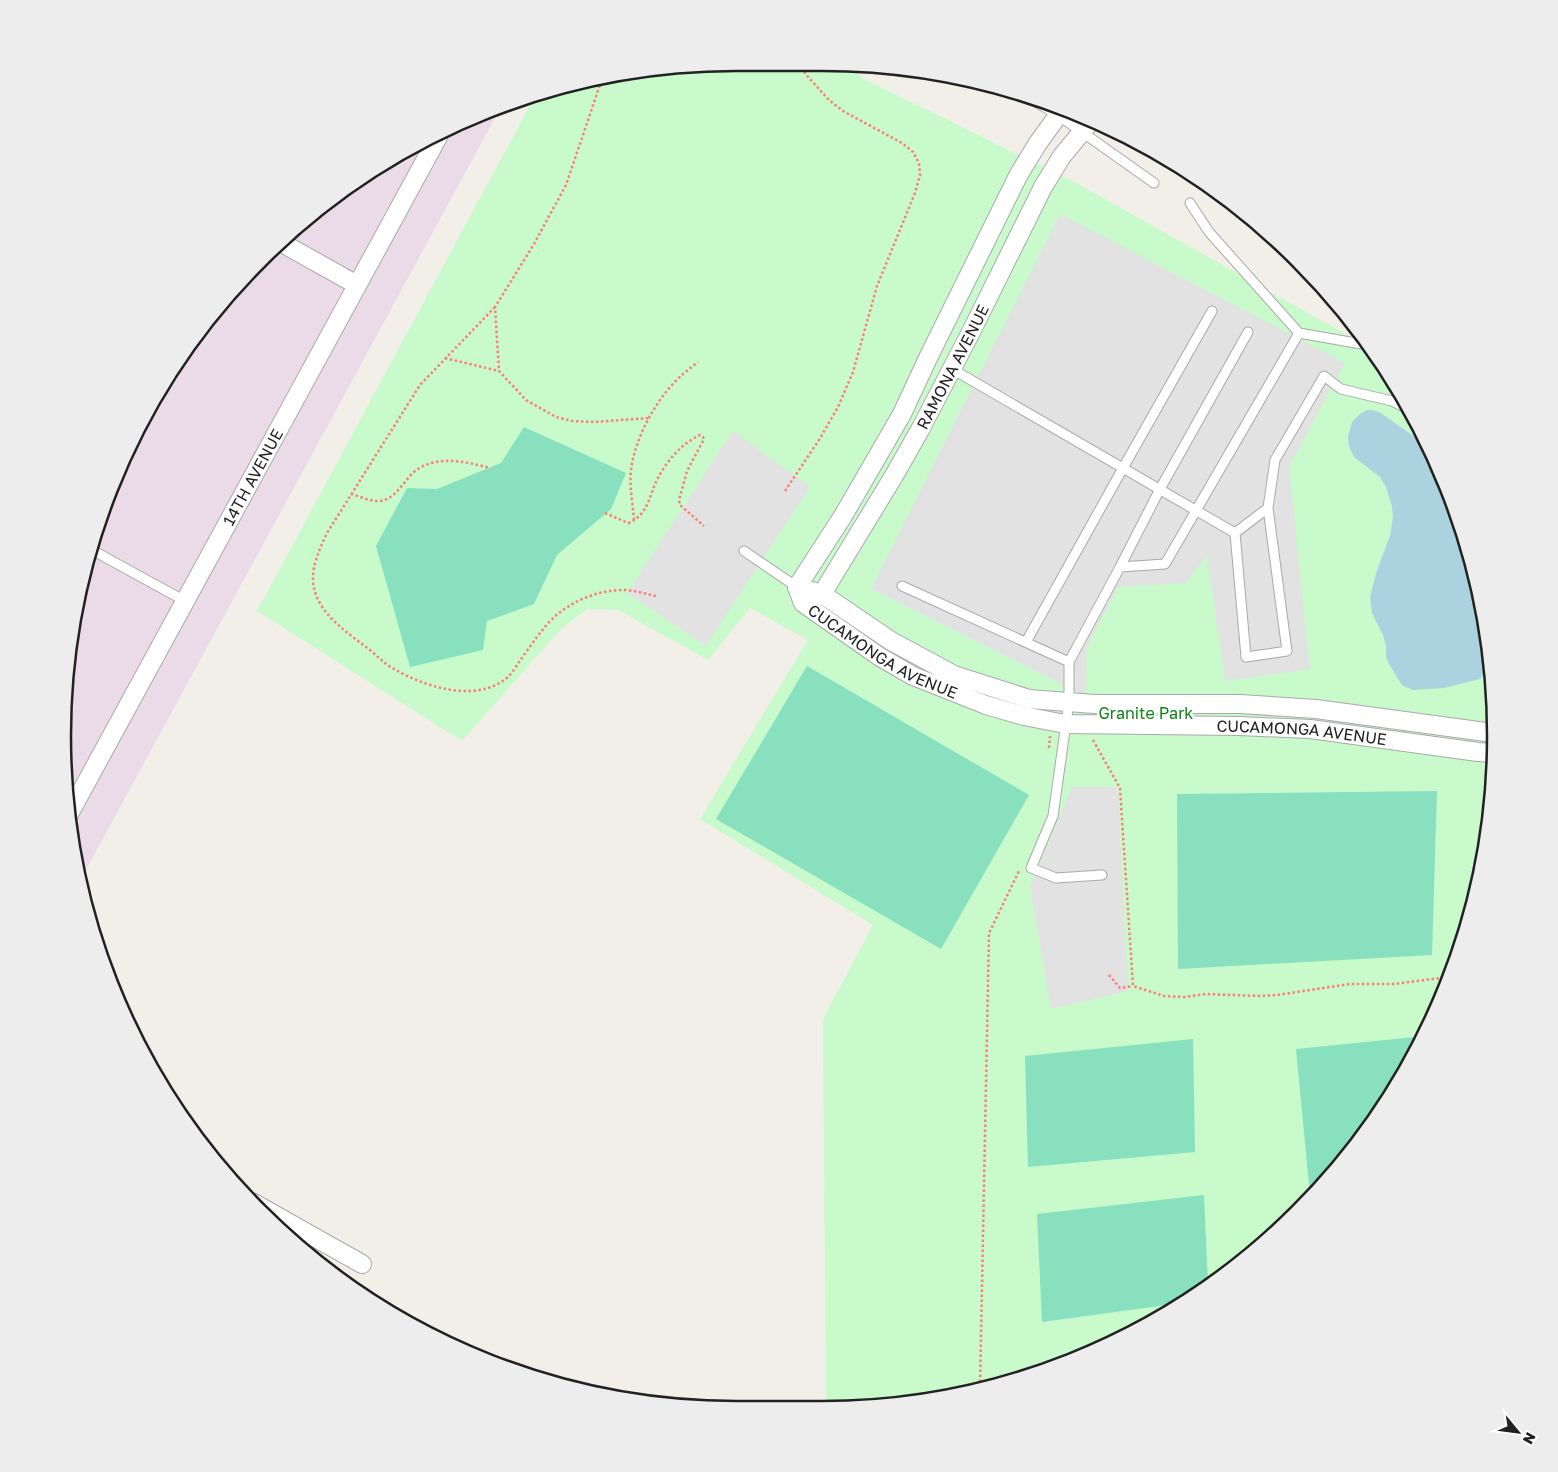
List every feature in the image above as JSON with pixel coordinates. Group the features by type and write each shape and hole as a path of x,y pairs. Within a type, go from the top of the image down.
{"street":[{"name":"RAMONA AVENUE","path":"800,595 902,414 1019,174 1058,115"},
{"name":"RAMONA AVENUE","path":"822,594 895,474 952,369 1043,187 1062,156 1086,126"},
{"name":"14TH AVENUE","path":"75,803 434,144"},
{"path":"287,246 357,285"},
{"name":"CUCAMONGA AVENUE","path":"800,595 822,594 892,641 954,675 1028,698 1094,704 1240,704 1316,710 1487,732"},
{"name":"CUCAMONGA AVENUE","path":"800,595 880,657 913,676 986,705 1024,716 1065,724 1239,726 1310,729 1486,753"},
{"path":"276,1216 362,1264"}],"lane":[{"path":"1087,127 1154,183"},
{"path":"1190,203 1209,232 1299,333 1358,343"},
{"path":"1026,642 1212,312"},
{"path":"1102,875 1056,878 1031,868 1053,816 1069,702 1069,662 1160,489 1248,332"},
{"path":"1120,567 1165,564 1299,333"},
{"path":"952,369 1235,533"},
{"path":"1235,533 1246,657 1287,651 1268,508 1275,460 1324,376 1341,389 1398,404"},
{"path":"1235,533 1268,508"},
{"path":"744,551 800,595"},
{"path":"97,553 185,601"},
{"path":"902,586 1069,662"}],"path":[{"path":"785,491 819,440 850,381 877,286 920,175 919,163 913,152 902,143 844,111 830,100 804,71"},
{"path":"600,85 566,185 534,244 494,307 420,385 395,422 326,533 316,554 312,570 313,585 324,611 338,625 393,669 425,684 467,692 485,690 509,676 545,626 562,610 579,600 597,594 624,590 656,596"},
{"path":"494,307 499,371"},
{"path":"445,358 499,371 526,400 556,417 572,421 594,422 649,418"},
{"path":"634,521 631,472 636,447 649,418 662,397 673,384 698,362"},
{"path":"606,513 628,523 644,513 652,491 666,465 683,447 700,435 704,436 704,439 687,471 679,500 680,505 704,526"},
{"path":"351,494 378,501 386,499 394,494 418,469 436,462 471,463 490,468"},
{"path":"1049,754 1050,735"},
{"path":"1093,740 1120,788 1133,986"},
{"path":"980,1381 989,933 1022,865"},
{"path":"1109,975 1120,988 1133,986 1164,996 1184,997 1206,994 1277,995 1350,984 1394,984 1441,978"}],"shaded area":[{"path":"496,117 85,871 77,823 71,736 77,649 84,606 107,522 122,482 160,404 183,367 236,298 298,236 367,183 404,160 442,140"},
{"path":"1060,214 1345,363 1289,467 1310,669 1225,681 1207,555 1186,583 1118,587 1087,647 1085,696 871,589"},
{"path":"733,431 810,487 706,646 627,593"},
{"path":"1072,787 1118,787 1128,991 1051,1009 1030,887"}],"green space":[{"name":"Granite Park","path":"736,71 857,73 862,78 1078,184 1355,339 1398,404 1436,482 1464,564 1474,606 1481,649 1487,736 1481,823 1474,866 1464,908 1436,990 1398,1068 1375,1105 1322,1174 1260,1236 1191,1289 1154,1312 1076,1350 994,1378 952,1388 909,1395 826,1401 823,1019 873,925 700,819 808,640 750,608 708,660 618,610 587,609 561,629 462,741 257,611 530,104 606,84 649,77"},
{"path":"524,427 626,473 611,509 557,555 534,604 487,621 483,650 410,667 376,546 407,488 437,489 501,463"},
{"path":"807,666 1029,795 941,949 716,819"},
{"path":"1437,791 1432,955 1178,969 1177,794"},
{"path":"1414,1037 1375,1105 1349,1141 1309,1188 1296,1049"},
{"path":"1193,1039 1195,1152 1028,1167 1025,1056"},
{"path":"1204,1195 1208,1277 1165,1305 1042,1322 1037,1214"}],"water":[{"path":"1367,410 1379,412 1416,437 1418,442 1436,482 1464,564 1474,606 1481,649 1483,675 1480,679 1444,688 1413,690 1402,685 1389,664 1386,657 1383,635 1372,613 1370,597 1377,570 1390,536 1393,516 1392,507 1386,487 1380,477 1354,457 1349,446 1348,437 1352,422"}]}
